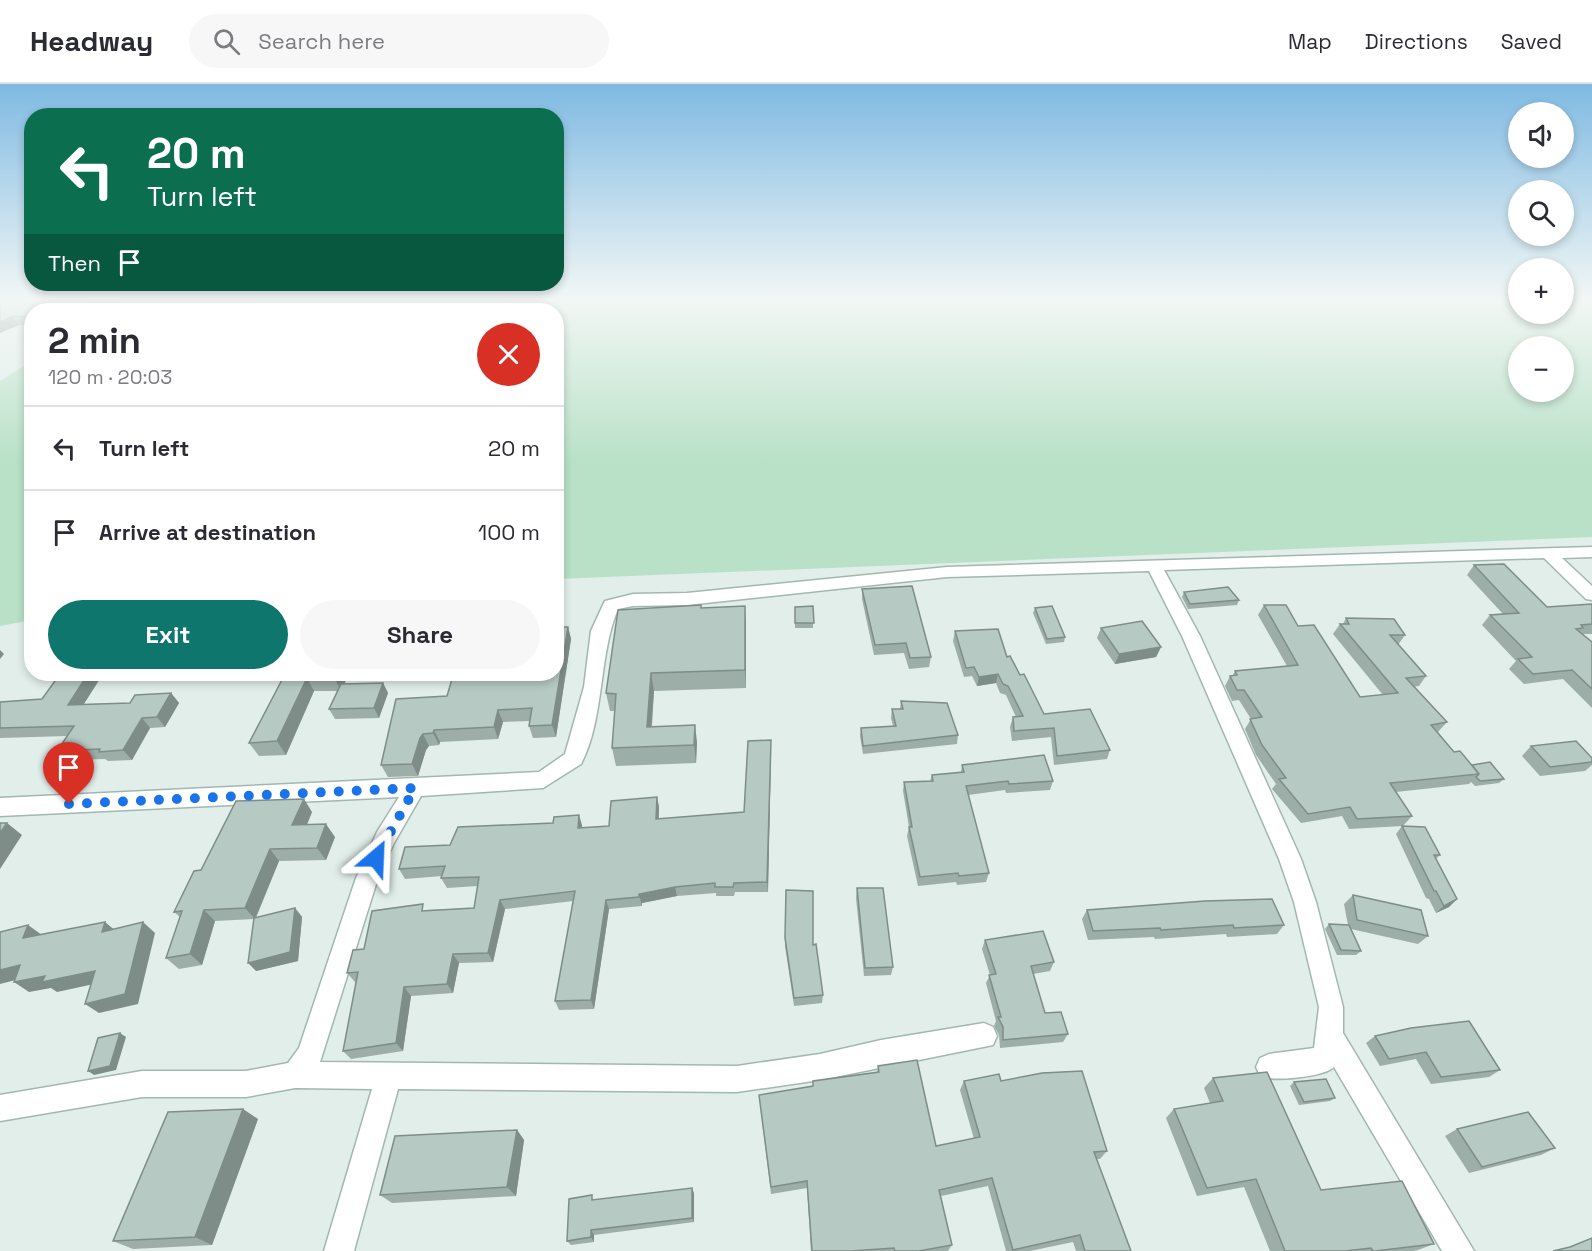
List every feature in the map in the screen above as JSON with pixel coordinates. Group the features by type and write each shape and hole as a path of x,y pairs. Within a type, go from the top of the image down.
{"street":[{"path":"0,807 543,780 574,758 593,687 600,631 610,605 633,600 687,599 947,572 1592,552"},
{"path":"1550,555 1592,595"},
{"path":"1154,566 1191,636 1290,859 1305,902 1331,1007 1330,1036 1324,1060 1269,1067"},
{"path":"295,1075 310,1056 328,993 356,918 367,878 385,838 415,788"},
{"path":"0,1108 142,1084 246,1084 295,1075 737,1078 820,1066 881,1053 984,1036"},
{"path":"1330,1036 1459,1251"},
{"path":"339,1251 388,1076"}],"green space":[{"path":"564,353 1508,353 1508,402 1574,402 1574,353 1592,353 1592,537 564,579"},
{"path":"24,366 24,621 0,626 0,381"}],"building":[{"path":"1504,564 1547,607 1592,604 1592,624 1581,625 1583,628 1576,629 1592,642 1592,689 1572,670 1533,674 1518,659 1532,657 1490,615 1519,613 1474,565"},
{"path":"912,586 931,657 910,658 906,643 875,645 862,589"},
{"path":"1228,587 1239,600 1190,604 1184,592"},
{"path":"701,605 701,608 745,606 745,670 651,673 647,727 695,725 694,745 612,748 616,694 606,693 618,610"},
{"path":"1264,605 1286,605 1298,626 1314,625 1360,697 1398,693 1340,624 1349,624 1346,618 1394,619 1405,635 1390,635 1426,676 1406,678 1447,722 1431,725 1454,752 1460,751 1479,774 1390,783 1412,816 1357,819 1350,807 1308,814 1279,779 1286,778 1262,745 1250,719 1262,717 1244,690 1237,690 1230,676 1237,675 1235,671 1298,665"},
{"path":"813,606 814,623 795,623 795,607"},
{"path":"1052,606 1065,637 1047,639 1035,608"},
{"path":"1142,621 1161,647 1119,654 1101,628"},
{"path":"564,627 568,627 564,652"},
{"path":"998,629 1007,657 1010,656 1020,675 1024,674 1044,714 1090,709 1110,750 1057,756 1054,728 1014,731 1013,717 1023,716 1008,686 1003,684 998,674 979,677 974,667 966,668 955,631"},
{"path":"55,681 83,681 68,705 130,703 135,695 171,693 157,717 142,718 123,750 99,752 100,749 57,751 74,726 0,728 0,702 42,699"},
{"path":"281,681 306,681 277,741 249,743"},
{"path":"451,681 559,681 552,725 529,726 532,708 498,710 494,727 434,730 433,733 423,734 420,738 412,764 381,765 396,699 447,696"},
{"path":"383,683 374,708 329,709 341,684"},
{"path":"901,701 947,703 958,735 863,746 861,728 896,726 892,709 903,709"},
{"path":"771,740 767,882 734,883 733,887 715,887 715,883 675,887 639,894 639,897 606,900 591,1000 555,1001 575,891 500,900 488,953 453,954 447,984 404,987 396,1043 343,1051 358,972 347,973 353,950 364,949 372,911 423,904 422,911 474,908 479,877 441,878 445,866 399,869 405,847 450,845 458,827 553,823 554,817 579,815 578,828 609,826 611,801 657,797 656,819 744,812 748,741"},
{"path":"1576,741 1592,758 1592,762 1550,767 1531,746"},
{"path":"1044,755 1053,781 1009,784 1008,781 966,786 989,873 920,877 909,827 912,827 904,782 933,781 932,775 964,772 962,765"},
{"path":"1490,762 1504,779 1480,781 1476,777 1479,774 1472,765"},
{"path":"304,799 292,825 326,824 317,848 270,849 245,908 204,910 190,954 166,958 182,911 174,912 194,871 201,870 236,801"},
{"path":"0,823 7,823 0,833"},
{"path":"1402,826 1425,827 1440,855 1434,855 1457,899 1444,906 1434,891"},
{"path":"857,888 883,888 893,967 865,968"},
{"path":"786,890 813,891 813,945 816,944 823,995 794,998 785,938"},
{"path":"1353,895 1421,910 1428,936 1357,920"},
{"path":"1272,899 1284,925 1093,931 1087,910 1205,901"},
{"path":"295,908 290,952 248,963 254,918"},
{"path":"105,922 102,932 143,922 125,994 85,1004 95,971 42,982 45,976 14,982 20,965 0,970 0,932 28,925 23,938"},
{"path":"1329,924 1349,925 1361,951 1341,950"},
{"path":"1043,931 1054,962 1031,966 1045,1013 1061,1012 1068,1034 1003,1040 1003,1027 998,1017 1001,1017 989,975 996,974 985,940"},
{"path":"1469,1021 1500,1070 1441,1077 1426,1052 1389,1059 1375,1036 1411,1028"},
{"path":"120,1033 110,1066 88,1071 98,1038"},
{"path":"917,1060 936,1146 980,1137 964,1081 999,1074 1001,1081 1042,1073 1082,1071 1107,1151 1094,1152 1131,1251 1085,1251 1080,1235 1013,1250 992,1178 939,1190 952,1245 919,1251 895,1251 894,1248 812,1251 807,1181 771,1187 759,1095 813,1086 813,1081 879,1072 878,1066"},
{"path":"1267,1072 1321,1190 1402,1181 1434,1244 1375,1251 1371,1248 1345,1251 1285,1251 1256,1179 1207,1188 1174,1109 1223,1101 1213,1078"},
{"path":"1326,1079 1335,1098 1304,1102 1294,1082"},
{"path":"243,1109 195,1237 113,1241 168,1112"},
{"path":"1528,1112 1555,1148 1482,1167 1457,1129"},
{"path":"517,1130 507,1187 380,1195 395,1136"},
{"path":"692,1188 692,1218 591,1230 591,1237 567,1241 569,1199 592,1195 592,1200"},
{"path":"1592,1238 1592,1251 1553,1251 1570,1247"}],"route":[{"path":"69,804 415,788 385,838 376,858"}]}
